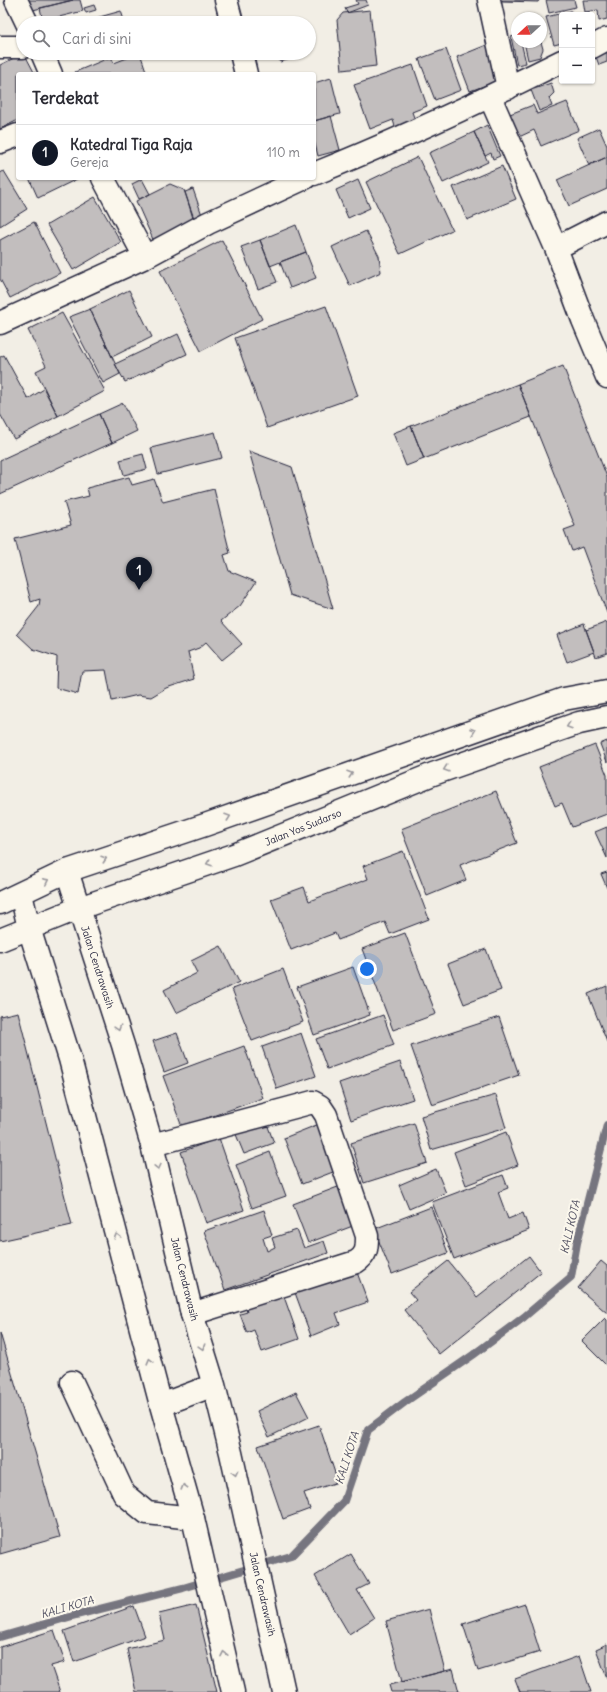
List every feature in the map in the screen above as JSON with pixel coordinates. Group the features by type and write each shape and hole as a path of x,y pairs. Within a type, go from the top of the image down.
{"main road":[{"path":"16,0 24,16"},
{"path":"226,0 230,16"},
{"path":"489,0 499,93 583,320 607,377"},
{"path":"595,46 607,40"},
{"path":"0,47 16,47"},
{"path":"45,60 50,72"},
{"path":"242,60 245,72"},
{"path":"316,173 369,152 499,93 559,63"},
{"path":"0,142 16,136"},
{"path":"105,180 145,257"},
{"path":"0,323 145,257 281,183 295,180"},
{"path":"556,248 607,222"},
{"path":"0,903 67,871 205,825 564,699 607,691"},
{"name":"Jalan Yos Sudarso","path":"0,940 79,908 234,855 433,774 579,723 607,717"},
{"name":"Jalan Cendrawasih","path":"67,871 123,1045 152,1144 192,1314 214,1385 284,1692"},
{"path":"21,894 29,928 70,1059 161,1405 193,1518 233,1692"},
{"path":"152,1144 313,1102 320,1106 326,1115 366,1236 367,1247 364,1257 356,1262 192,1314"},
{"path":"72,1382 124,1494 147,1513 193,1518"},
{"path":"161,1405 214,1385"}],"building":[{"path":"29,0 73,0 33,10"},
{"path":"73,0 80,0 83,11 63,16 42,16 40,8"},
{"path":"356,0 366,0 368,5 347,13 345,8 358,4"},
{"path":"502,0 539,0 538,2"},
{"path":"546,0 574,0 576,7 549,13"},
{"path":"583,0 607,0 607,19 599,21 598,10 585,12"},
{"path":"94,5 96,10 86,13 84,8"},
{"path":"370,10 376,66 342,70 337,20 343,13"},
{"path":"121,11 123,16 103,16"},
{"path":"559,14 559,44 554,45 547,17"},
{"path":"489,44 503,79 470,91 457,57"},
{"path":"513,48 522,48 526,63 517,65"},
{"path":"525,48 543,48 540,57 528,60"},
{"path":"446,49 461,90 435,100 419,59"},
{"path":"607,52 607,62 599,65 596,57"},
{"path":"16,57 16,60 28,60 34,72 16,72 16,121 0,129 0,65"},
{"path":"104,60 112,60 114,63 122,60 142,60 146,72 75,72"},
{"path":"413,65 427,106 412,112 416,123 396,130 393,120 370,129 354,85"},
{"path":"331,78 340,114 316,120 316,82"},
{"path":"551,83 554,93 549,98 552,106 539,111 531,90"},
{"path":"567,102 579,130 541,146 534,130 519,137 510,114 533,105 537,114"},
{"path":"331,116 340,150 318,156 316,148 316,120"},
{"path":"487,125 500,156 493,159 491,153 485,156 474,132"},
{"path":"599,128 607,146 607,157 589,165 577,138"},
{"path":"474,132 488,162 443,183 429,153"},
{"path":"418,157 452,230 400,254 366,182"},
{"path":"607,157 607,189 569,206 557,180"},
{"path":"502,166 516,199 467,220 453,187"},
{"path":"4,171 27,209 0,226 0,173"},
{"path":"30,180 75,180 38,198"},
{"path":"143,180 150,194 139,199 132,184"},
{"path":"358,180 370,208 348,218 336,190"},
{"path":"170,184 184,190 196,224 155,244 136,201"},
{"path":"193,189 202,215 193,218 185,192"},
{"path":"95,197 121,242 73,270 47,225"},
{"path":"34,222 60,273 10,298 0,279 0,240"},
{"path":"296,225 306,252 270,266 260,240"},
{"path":"366,231 379,256 381,272 350,286 332,247"},
{"path":"222,240 262,319 201,351 160,271"},
{"path":"260,240 277,282 258,289 241,247"},
{"path":"306,252 316,278 290,288 280,262"},
{"path":"129,290 152,337 112,357 90,309"},
{"path":"326,306 358,396 267,428 235,338"},
{"path":"90,309 120,374 103,383 69,317"},
{"path":"62,313 105,391 58,416 36,371 46,366 28,330"},
{"path":"178,334 187,354 125,382 115,364"},
{"path":"4,355 28,399 44,389 58,416 14,439 0,414 0,357"},
{"path":"563,366 607,477 607,613 582,547 572,551 564,530 575,526 518,384"},
{"path":"518,384 531,417 424,459 411,426"},
{"path":"123,403 137,431 112,443 99,414"},
{"path":"99,414 112,443 0,494 0,460"},
{"path":"411,426 424,459 406,466 393,433"},
{"path":"215,432 222,458 158,474 151,448"},
{"path":"249,451 292,467 333,609 290,595"},
{"path":"143,454 147,469 124,475 120,460"},
{"path":"129,477 132,485 154,479 163,502 214,489 230,553 224,555 229,571 256,582 240,606 221,621 242,644 222,660 206,642 199,648 188,652 194,679 166,688 151,697 138,695 112,701 106,670 82,671 78,694 56,688 57,657 33,649 17,634 39,606 40,599 31,602 15,539 71,525 64,502 89,496 87,488"},
{"path":"607,622 607,653 596,657 586,630"},
{"path":"584,624 594,652 567,662 557,635"},
{"path":"607,741 607,762 600,744"},
{"path":"595,745 607,775 607,814 572,827 562,803 555,806 539,767"},
{"path":"496,791 517,843 460,865 466,880 427,896 401,829"},
{"path":"607,827 607,858 595,832"},
{"path":"403,851 429,919 390,934 385,922 338,940 335,933 291,950 271,899 304,887 309,901 368,879 363,866"},
{"path":"607,872 607,888 601,874"},
{"path":"405,933 436,1014 393,1030 362,949"},
{"path":"221,946 239,982 176,1013 164,990 197,973 191,961"},
{"path":"486,949 501,990 464,1004 448,964"},
{"path":"353,967 370,1015 314,1035 297,987"},
{"path":"283,969 303,1022 252,1041 232,989"},
{"path":"607,986 607,1042 588,994"},
{"path":"18,1012 72,1225 0,1241 0,1016"},
{"path":"383,1015 394,1045 327,1069 316,1039"},
{"path":"499,1017 519,1075 432,1105 411,1046"},
{"path":"177,1033 188,1063 164,1072 153,1041"},
{"path":"301,1033 316,1076 277,1089 262,1047"},
{"path":"244,1046 263,1098 182,1127 163,1076"},
{"path":"400,1062 413,1099 351,1120 339,1083"},
{"path":"496,1095 506,1128 431,1150 421,1116"},
{"path":"266,1121 274,1143 244,1154 235,1132"},
{"path":"414,1123 427,1163 364,1183 351,1143"},
{"path":"319,1124 338,1170 302,1184 284,1138"},
{"path":"506,1132 518,1165 466,1185 454,1152"},
{"path":"219,1138 244,1210 206,1223 181,1152"},
{"path":"270,1152 286,1196 252,1208 236,1165"},
{"path":"436,1169 446,1193 409,1209 399,1185"},
{"path":"503,1175 508,1188 498,1192 508,1219 523,1213 529,1230 454,1259 432,1202"},
{"path":"343,1185 358,1224 308,1243 293,1204"},
{"path":"431,1207 448,1253 392,1274 374,1229"},
{"path":"264,1210 272,1235 263,1238 267,1251 275,1247 272,1238 297,1230 304,1248 324,1241 328,1253 225,1290 204,1231"},
{"path":"529,1256 541,1272 439,1354 404,1310 416,1300 409,1292 448,1261 477,1297"},
{"path":"601,1261 607,1266 607,1313 578,1288"},
{"path":"355,1267 368,1302 336,1313 340,1324 311,1336 294,1290"},
{"path":"282,1291 299,1339 262,1352 254,1330 247,1333 240,1314 247,1312 244,1304"},
{"path":"605,1318 607,1320 607,1366 582,1341"},
{"path":"0,1333 60,1537 0,1554"},
{"path":"296,1392 309,1417 269,1437 257,1411"},
{"path":"319,1425 338,1482 304,1493 310,1509 283,1519 258,1446"},
{"path":"351,1554 369,1584 357,1590 374,1618 349,1634 315,1576"},
{"path":"525,1604 540,1652 478,1671 463,1624"},
{"path":"196,1605 217,1692 136,1692 127,1649 165,1640 159,1614"},
{"path":"134,1606 145,1636 74,1662 64,1631"},
{"path":"429,1609 445,1671 402,1682 386,1621"},
{"path":"54,1630 65,1662 51,1666 60,1692 0,1692 0,1647"},
{"path":"607,1644 607,1678 596,1649"},
{"path":"579,1656 591,1692 520,1692 515,1679"},
{"path":"453,1669 459,1692 391,1692 389,1685"}],"waterway":[{"name":"KALI KOTA","path":"0,1637 76,1615 183,1588 291,1556 344,1501 368,1430 524,1317 571,1277 577,1243 607,1125"}],"place":[{"name":"Katedral Tiga Raja","path":"139,590"}]}
